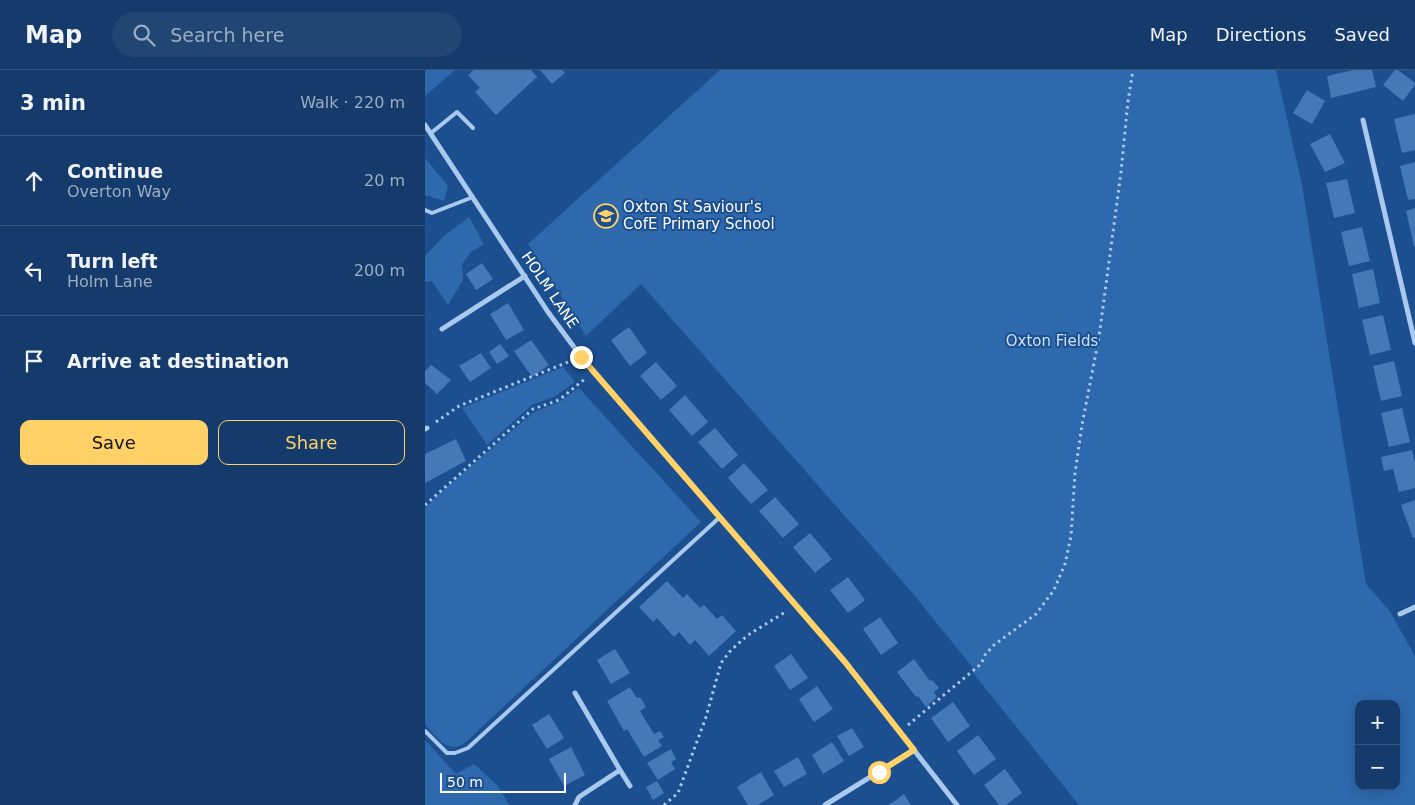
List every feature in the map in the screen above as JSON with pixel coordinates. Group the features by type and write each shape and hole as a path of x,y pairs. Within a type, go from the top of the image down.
{"street":[{"path":"1363,120 1415,344"},
{"name":"HOLM LANE","path":"425,124 548,312 581,357 845,662 957,805"},
{"path":"442,329 525,276"},
{"path":"1400,614 1415,607"},
{"path":"575,693 630,786"},
{"path":"825,805 914,750"},
{"path":"575,805 579,797 620,770"}],"lane":[{"path":"431,133 457,112 473,128"},
{"path":"425,210 432,213 473,197"},
{"path":"425,731 447,752 455,753 468,748 720,518"}],"path":[{"path":"900,732 981,664 985,655 994,645 1036,614 1053,590 1065,564 1071,536 1075,473 1082,425 1099,337 1133,70"},
{"path":"426,428 459,406 581,357"},
{"path":"425,505 533,409 559,400 594,372"},
{"path":"663,805 678,793 706,717 721,663 731,650 748,635 796,606"}],"green space":[{"path":"425,70 455,70 425,96"},
{"name":"Oxton Fields","path":"720,70 1276,70 1302,185 1366,584 1389,610 1415,656 1415,805 1079,805 973,673 973,668 910,590 641,284 586,336 528,244"},
{"path":"425,158 448,186 444,201 425,195"},
{"path":"469,217 484,244 471,252 462,264 463,280 448,305 432,281 425,282 425,256 445,235"},
{"path":"563,367 575,382 556,396 532,405 487,445 462,408"},
{"path":"579,388 701,522 466,742 460,746 448,746 425,724 425,508 534,412 559,402"},
{"path":"425,740 456,774 474,764 498,786 509,805 425,805"}],"building":[{"path":"474,70 531,70 537,77 496,115 475,92 480,88 468,75"},
{"path":"540,70 562,70 565,73 552,84"},
{"path":"1354,70 1372,70 1376,87 1331,98 1327,76"},
{"path":"1395,70 1398,70 1415,83 1403,101 1383,85"},
{"path":"1307,90 1325,101 1312,124 1293,113"},
{"path":"1415,114 1415,150 1402,153 1394,119"},
{"path":"1330,134 1345,163 1325,172 1310,144"},
{"path":"1415,162 1415,199 1408,200 1400,166"},
{"path":"1347,179 1355,213 1334,218 1326,183"},
{"path":"1415,208 1415,246 1414,246 1406,211"},
{"path":"1362,227 1370,261 1349,266 1341,232"},
{"path":"482,263 493,279 476,290 466,274"},
{"path":"1373,269 1380,303 1359,308 1352,274"},
{"path":"508,303 524,330 506,340 490,314"},
{"path":"1383,315 1391,350 1370,355 1362,320"},
{"path":"629,327 647,353 630,366 611,340"},
{"path":"531,340 549,365 532,377 514,351"},
{"path":"500,344 509,356 497,364 489,352"},
{"path":"481,353 491,368 470,382 459,366"},
{"path":"1394,361 1402,396 1381,401 1373,366"},
{"path":"656,362 677,386 661,400 640,376"},
{"path":"431,365 451,380 437,394 425,383 425,371"},
{"path":"685,395 708,422 692,436 669,410"},
{"path":"1402,408 1410,442 1389,447 1381,413"},
{"path":"715,428 738,455 722,469 698,442"},
{"path":"456,439 466,461 425,483 425,454"},
{"path":"1412,450 1415,463 1415,488 1399,492 1393,469 1384,471 1381,457"},
{"path":"744,463 768,490 751,504 728,478"},
{"path":"775,497 799,524 783,538 759,511"},
{"path":"1415,500 1415,537 1413,538 1401,505"},
{"path":"810,533 832,559 815,573 793,547"},
{"path":"848,577 865,600 848,613 830,590"},
{"path":"667,581 683,598 687,594 700,608 704,605 717,619 722,615 736,631 709,656 695,640 690,645 679,632 674,637 657,618 653,622 639,607"},
{"path":"880,617 898,643 881,655 863,629"},
{"path":"615,649 630,673 611,684 597,660"},
{"path":"791,654 808,678 790,690 774,666"},
{"path":"914,659 930,681 932,680 939,688 934,692 937,697 926,707 897,672"},
{"path":"817,686 833,709 814,722 799,699"},
{"path":"630,687 637,698 640,697 646,707 640,711 654,734 660,731 664,737 658,740 662,746 644,757 627,729 624,731 607,701"},
{"path":"953,702 970,726 948,742 931,718"},
{"path":"549,714 564,738 547,749 532,725"},
{"path":"852,728 864,747 849,756 837,736"},
{"path":"978,735 996,759 974,775 957,751"},
{"path":"832,742 844,761 823,774 812,755"},
{"path":"571,747 585,775 564,786 549,759"},
{"path":"671,749 676,759 671,762 675,769 658,780 647,763"},
{"path":"798,757 807,774 784,787 774,771"},
{"path":"1005,769 1022,793 1006,805 999,805 984,785"},
{"path":"761,772 774,795 758,805 748,805 737,787"},
{"path":"657,781 664,793 653,800 646,787"},
{"path":"904,794 911,805 888,805 893,802"}],"place":[{"name":"Oxton St Saviour's CofE Primary School","path":"606,216"}],"route":[{"path":"581,357 845,662 914,750 879,772"}]}
